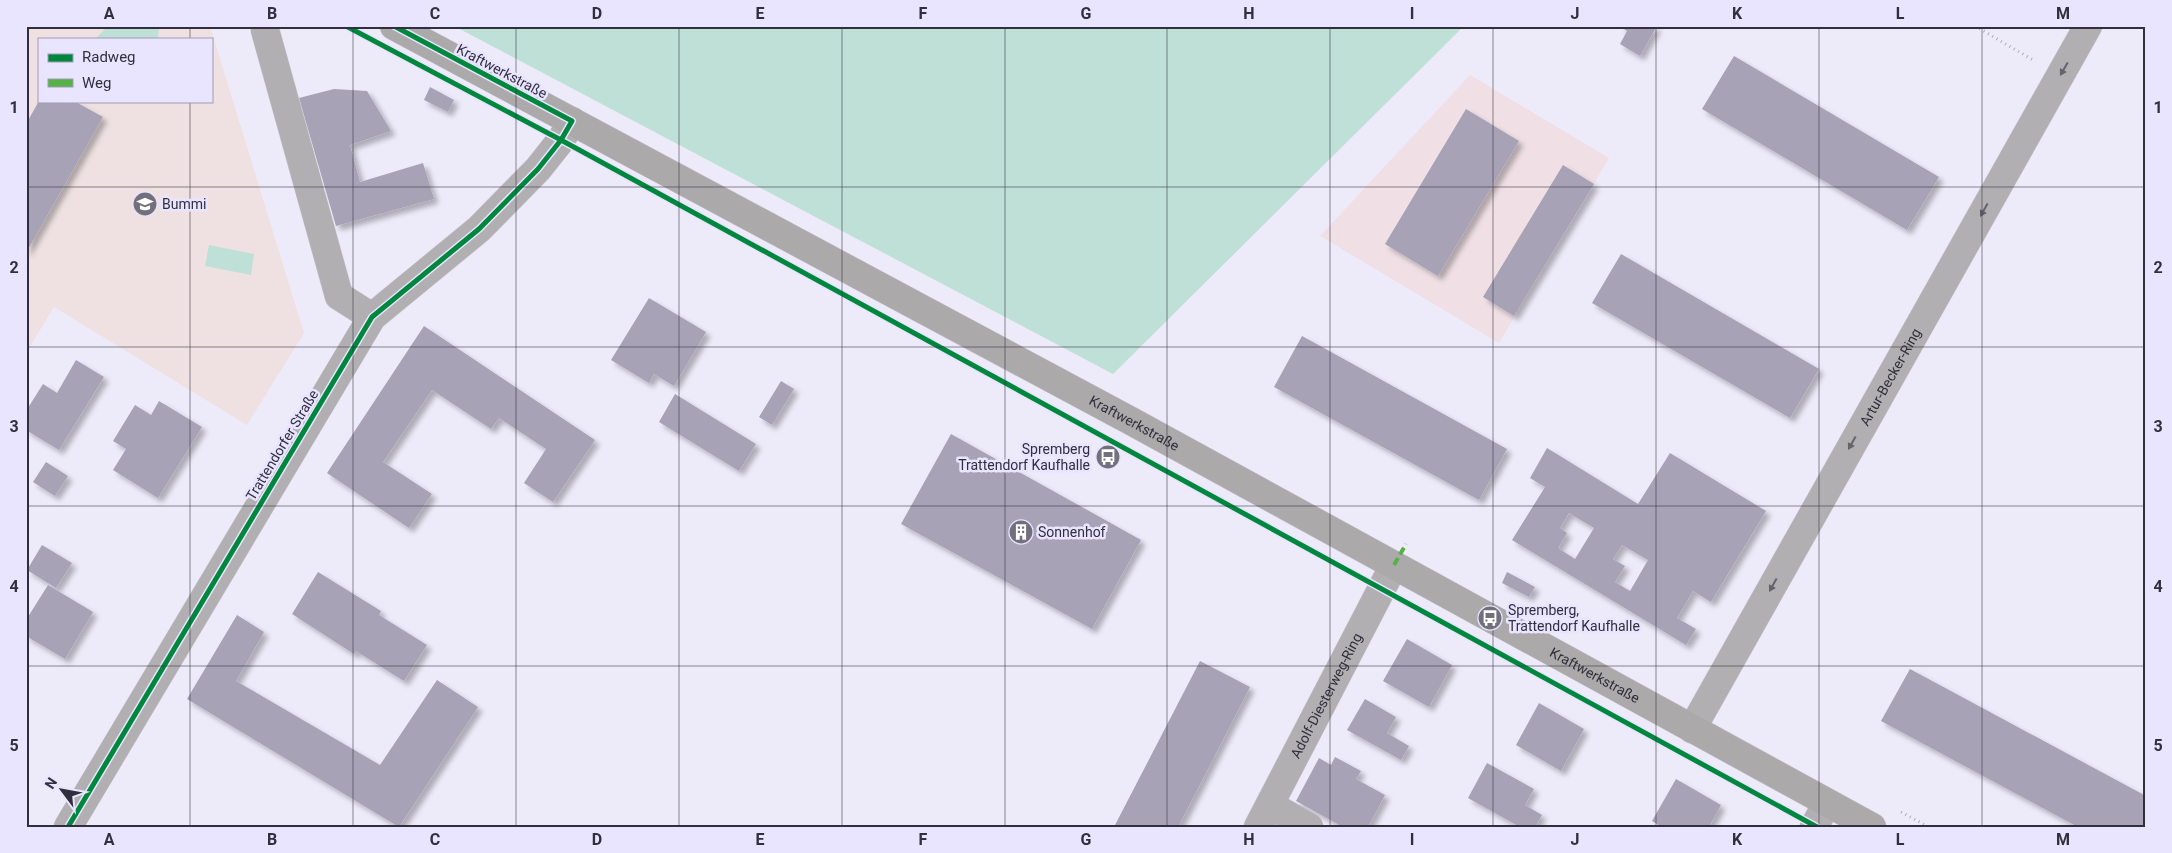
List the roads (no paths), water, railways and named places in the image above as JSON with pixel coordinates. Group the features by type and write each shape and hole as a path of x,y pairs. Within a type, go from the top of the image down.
{"main road":[{"name":"Kraftwerkstraße","path":"394,26 1108,408 1872,827"}],"street":[{"name":"Artur-Becker-Ring","path":"1692,729 2088,26"},
{"path":"265,30 339,296 372,317"},
{"name":"Trattendorfer Straße","path":"68,827 372,317 479,229 538,169 562,140 572,121"},
{"name":"Adolf-Diesterweg-Ring","path":"1264,816 1394,565"},
{"path":"1814,827 1827,803"},
{"path":"1264,816 1309,827"}],"place":[{"name":"Bummi","path":"145,204"},
{"name":"Spremberg Trattendorf Kaufhalle","path":"1108,457"},
{"name":"Sonnenhof","path":"1021,532"},
{"name":"Spremberg, Trattendorf Kaufhalle","path":"1490,618"}]}
